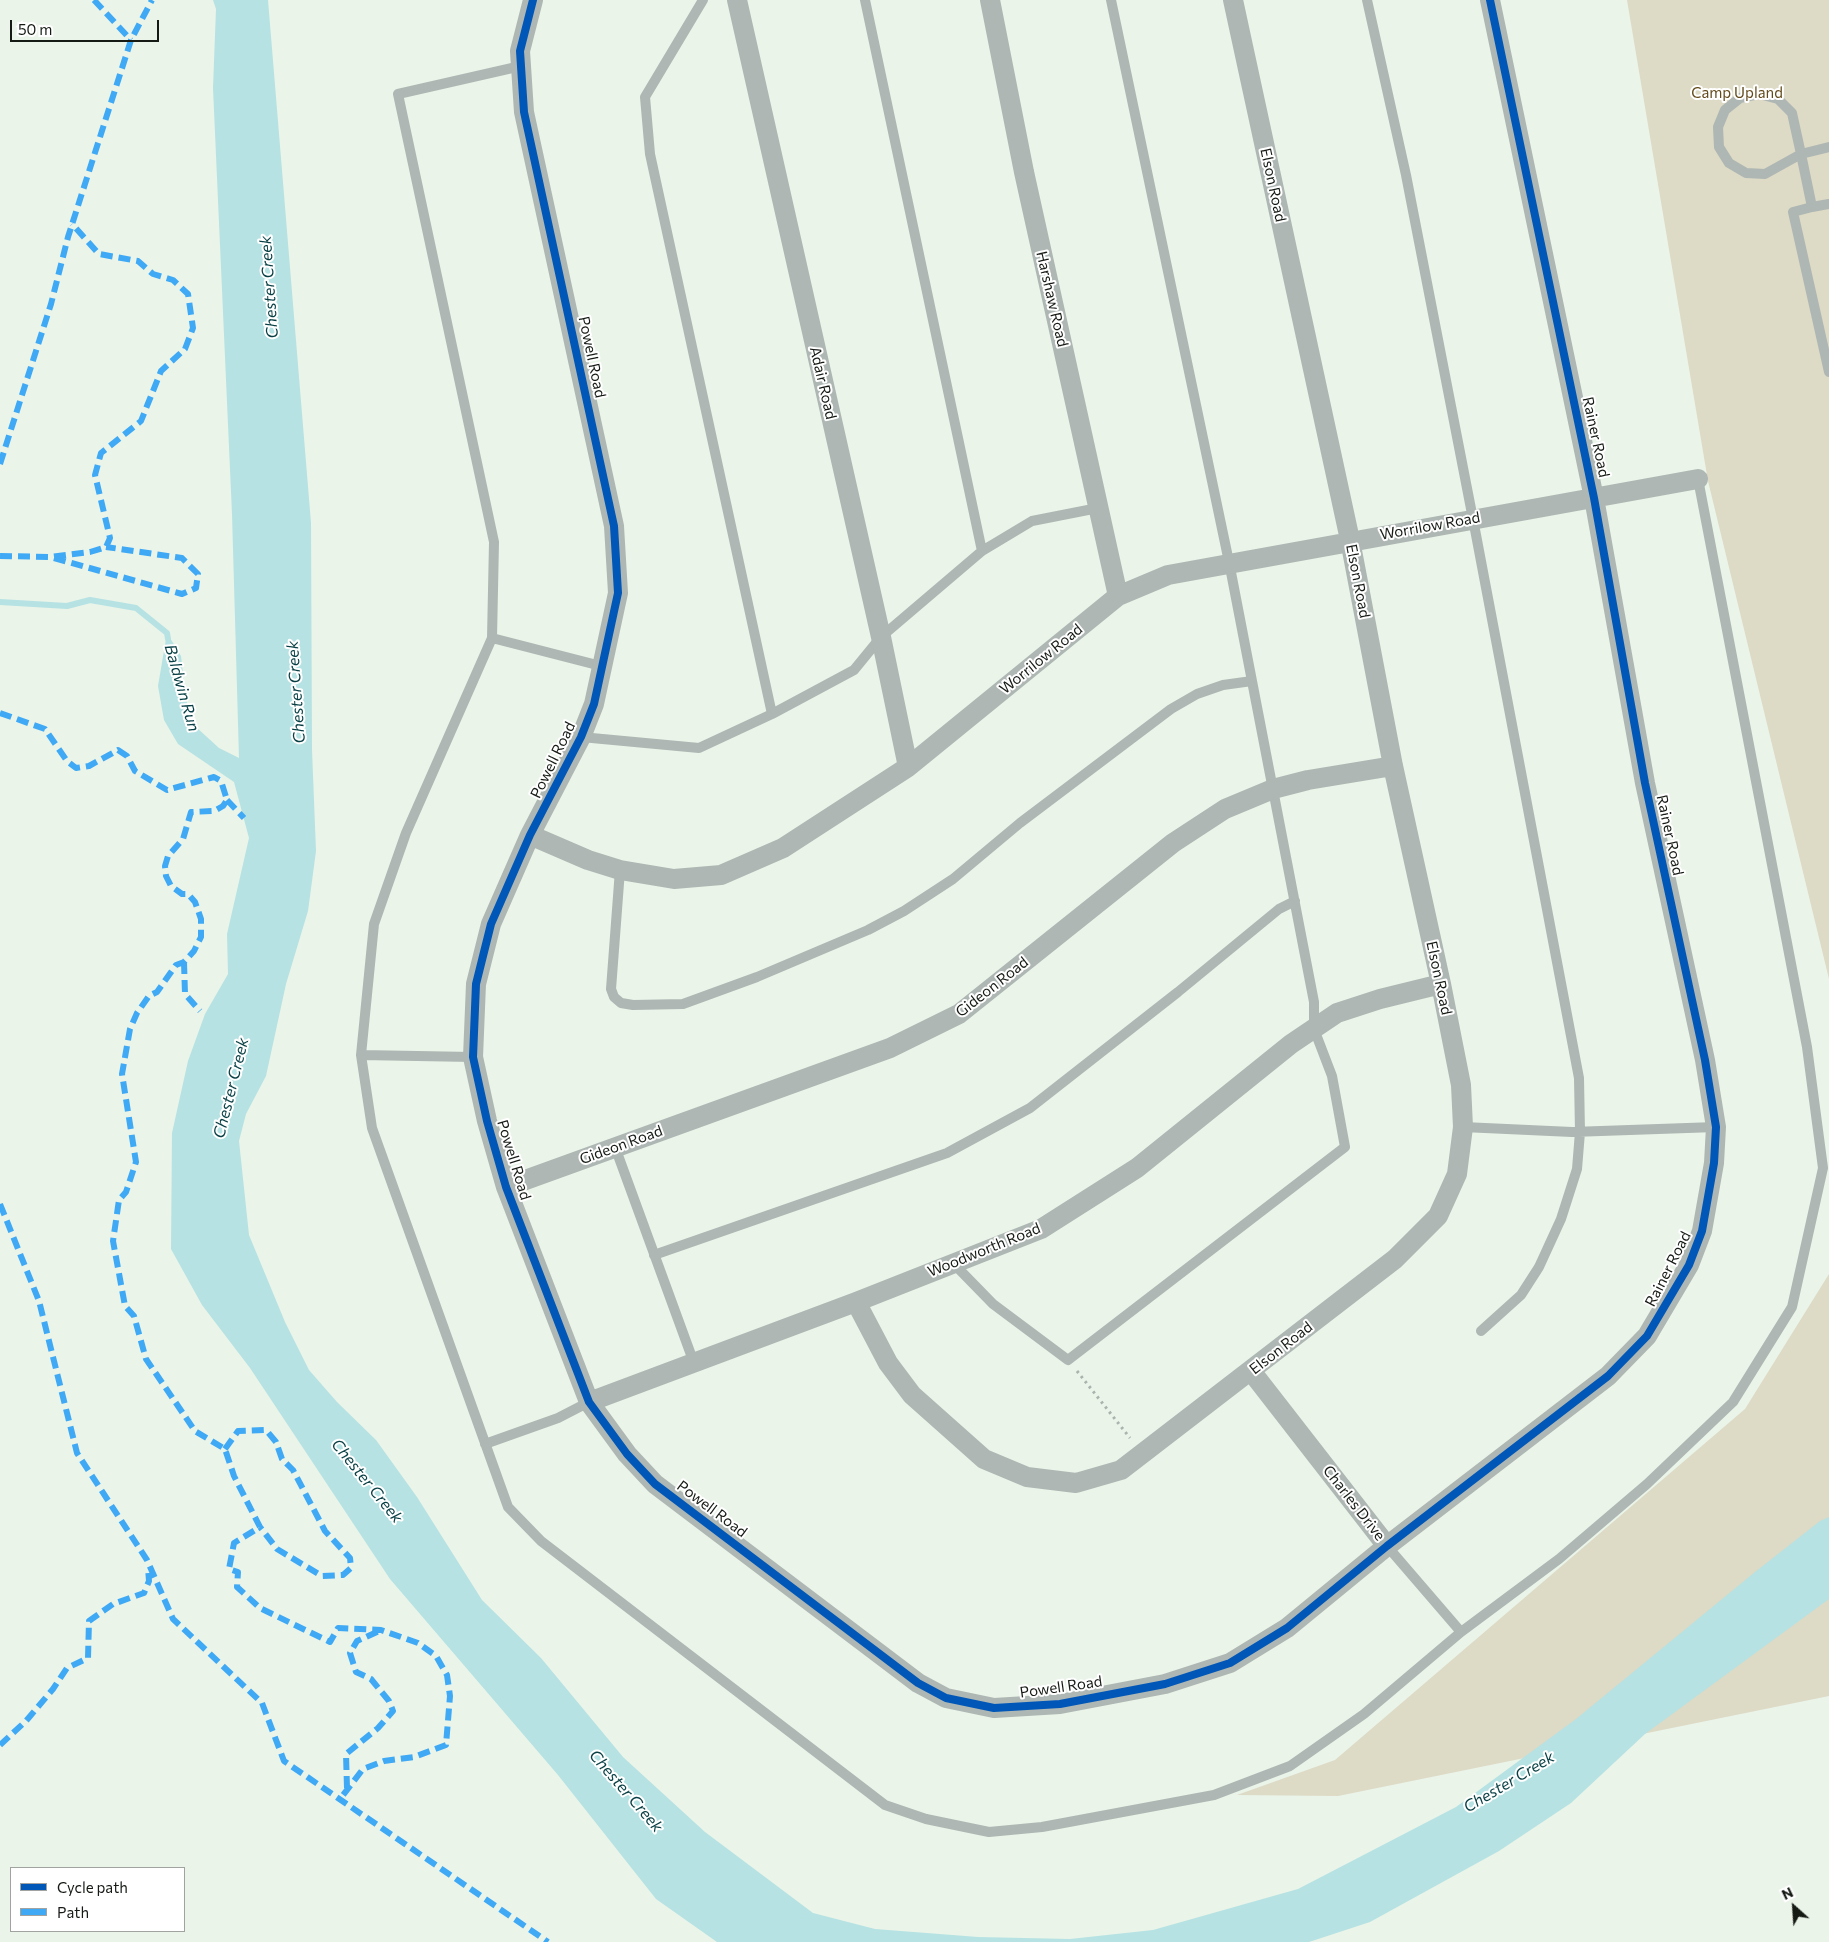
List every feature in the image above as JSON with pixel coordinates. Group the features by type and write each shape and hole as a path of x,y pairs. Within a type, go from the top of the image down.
{"street":[{"name":"Powell Road","path":"533,0 520,51 524,112 614,526 618,593 594,704 581,738 530,835 491,924 476,984 473,1058 486,1121 506,1187 589,1402 627,1454 655,1484 918,1683 946,1698 994,1708 1060,1704 1165,1684 1230,1663 1287,1628 1387,1546"},
{"name":"Adair Road","path":"737,0 881,637 908,767"},
{"name":"Harshaw Road","path":"990,0 1024,172 1118,596"},
{"name":"Elson Road","path":"856,1302 888,1363 912,1395 984,1459 1027,1477 1076,1483 1121,1470 1395,1259 1438,1216 1457,1174 1463,1127 1461,1085 1393,766 1350,540 1233,0"},
{"name":"Rainer Road","path":"1387,1546 1608,1376 1648,1336 1685,1273 1702,1231 1714,1163 1716,1127 1705,1060 1645,784 1594,498 1490,0"},
{"name":"Worrilow Road","path":"530,835 588,860 620,870 674,879 721,875 783,848 908,767 1118,596 1168,575 1350,540 1698,479"},
{"name":"Gideon Road","path":"506,1187 890,1048 958,1014 1174,844 1225,809 1273,789 1308,780 1393,766"},
{"name":"Woodworth Road","path":"589,1402 856,1302 1041,1229 1137,1168 1291,1044 1337,1013 1380,999 1441,984"},
{"name":"Charles Drive","path":"1251,1370 1387,1546"}],"lane":[{"path":"703,0 645,97 650,154 772,714"},
{"path":"865,0 982,551"},
{"path":"953,1263 993,1304 1068,1360 1344,1147 1332,1076 1314,1029 1314,1002 1229,562 1111,0"},
{"path":"1367,0 1406,175 1474,519 1579,1078 1580,1132 1577,1170 1562,1219 1539,1267 1521,1295 1481,1331"},
{"path":"521,66 398,94 494,542 492,638 406,833 374,924 361,1055 372,1128 508,1508 541,1541 885,1805 926,1819 989,1832 1042,1827 1214,1795 1290,1766 1364,1714 1461,1632 1559,1559 1646,1484 1733,1402 1792,1307 1823,1168 1805,1038 1698,479"},
{"path":"1812,207 1801,154 1792,113 1778,99 1759,94 1740,98 1725,110 1718,128 1719,147 1729,163 1746,173 1765,174 1801,154 1829,147"},
{"path":"1829,204 1793,212 1829,372"},
{"path":"581,738 699,748 772,714 854,670 881,637 982,551 1032,521 1098,508"},
{"path":"492,638 602,666"},
{"path":"620,870 611,989 614,997 621,1003 633,1005 683,1004 758,977 868,930 904,912 953,879 1020,823 1171,709 1197,694 1223,684 1252,680"},
{"path":"654,1255 947,1153 1030,1108 1178,992 1279,908 1295,901"},
{"path":"361,1055 473,1058"},
{"path":"1463,1127 1580,1132 1716,1127"},
{"path":"615,1147 694,1362"},
{"name":"Woodworth Road","path":"485,1444 558,1418 589,1402"},
{"name":"Charles Drive","path":"1387,1546 1461,1632"}],"path":[{"path":"1068,1360 1142,1454"}],"green space":[{"name":"Camp Upland","path":"1627,0 1829,0 1829,979 1708,481"},
{"path":"1829,1274 1829,1696 1338,1796 1237,1795 1335,1760 1745,1409"}],"water":[{"name":"Chester Creek","path":"213,0 268,0 311,523 312,750 316,851 308,911 286,984 266,1076 246,1114 239,1141 249,1235 285,1322 309,1370 337,1402 376,1440 417,1497 482,1600 541,1658 623,1757 705,1832 813,1913 875,1929 978,1937 1070,1939 1153,1930 1298,1889 1456,1807 1576,1719 1755,1572 1820,1521 1829,1517 1829,1599 1645,1734 1571,1803 1499,1851 1370,1922 1309,1942 717,1942 656,1899 558,1775 390,1579 250,1368 202,1305 171,1249 172,1133 188,1061 205,1014 228,974 227,934 249,838 234,782 178,744 164,720 158,686 167,633 181,656 186,700 196,727 219,748 239,758 232,514 213,88 216,9"}],"waterway":[{"name":"Baldwin Run","path":"0,602 67,606 90,600 136,608 167,633 168,639"}],"marked path":[{"path":"94,0 131,40"},
{"path":"0,464 51,304 68,237 131,40 152,0"},
{"path":"0,556 49,557 90,552 106,547 110,538 95,475 101,453 141,421 161,371 185,349 193,328 188,294 173,280 153,274 138,261 99,254 72,224"},
{"path":"54,558 182,594 196,588 198,574 182,558 106,547"},
{"path":"0,713 45,729 67,761 76,768 89,766 118,750 127,756 135,771 167,790 214,777 221,781 227,800 223,806 214,811 191,812 183,839 168,856 165,866 166,876 171,886 182,894 188,894 195,902 201,919 201,937 194,951 184,962 176,965 157,992 149,996 137,1013 130,1029 122,1074 136,1162 126,1192 119,1200 113,1241 125,1306 134,1316 146,1359 195,1431 225,1449 234,1476 260,1527 234,1543 229,1569 238,1572 237,1587 260,1608 330,1642 338,1628 381,1630 418,1643 436,1656 447,1675 450,1696 446,1745 414,1757 384,1761 363,1769 340,1799"},
{"path":"227,800 244,818"},
{"path":"184,962 185,994 200,1011"},
{"path":"0,1204 39,1301 77,1453 147,1560 173,1619 262,1703 284,1761 548,1942"},
{"path":"225,1449 238,1431 266,1430 276,1442 282,1459 293,1470 325,1531 350,1558 351,1568 343,1575 322,1576 277,1549 260,1527"},
{"path":"0,1745 26,1721 53,1689 67,1668 88,1658 89,1621 113,1604 144,1593 149,1581 148,1568"},
{"path":"347,1788 346,1754 378,1728 393,1711 389,1701 371,1679 356,1672 350,1653 357,1641 379,1631"}],"cycle path":[{"path":"533,0 520,51 524,112 614,526 618,593 594,704 581,737 530,835 491,924 476,984 473,1057 487,1121 506,1187 589,1402 627,1454 655,1484 918,1683 946,1698 994,1708 1060,1704 1165,1684 1230,1663 1287,1628 1387,1546 1608,1376 1647,1336 1689,1265 1702,1231 1714,1163 1716,1127 1705,1060 1645,783 1594,498 1490,0"}]}
